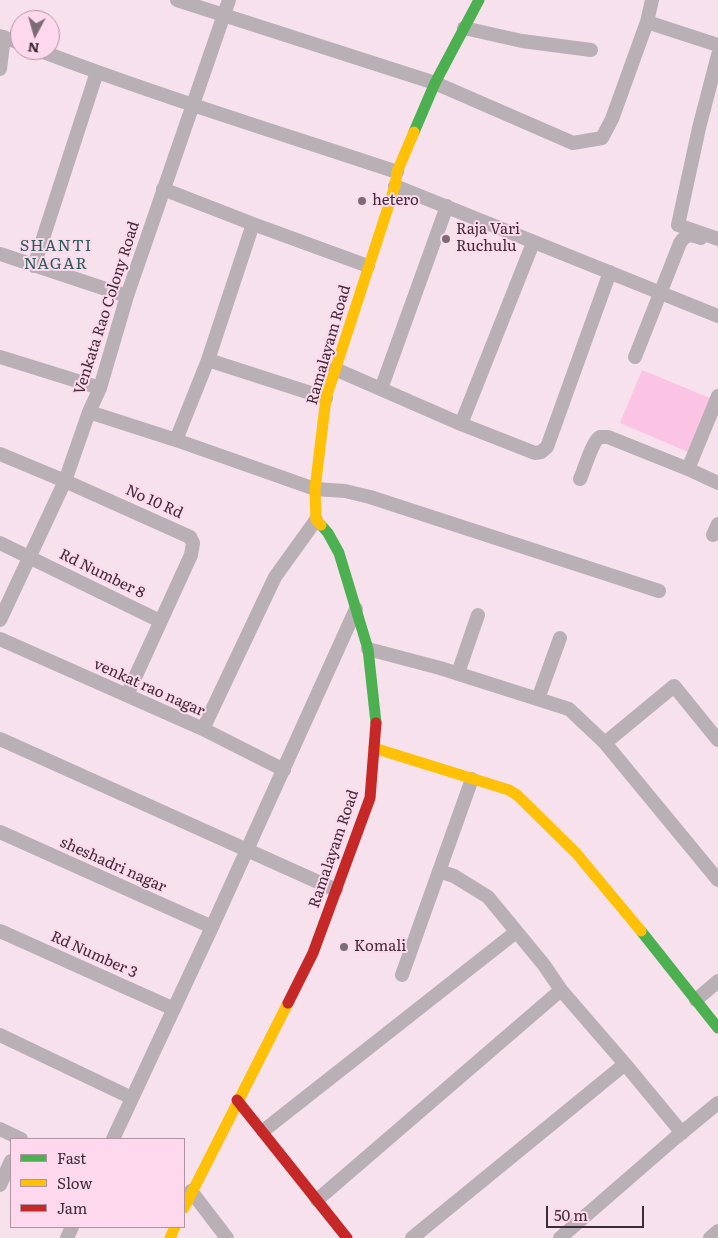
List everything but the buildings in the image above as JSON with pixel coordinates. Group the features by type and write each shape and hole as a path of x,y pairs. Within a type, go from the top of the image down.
{"street":[{"path":"177,0 435,83 573,143 602,138 612,119 652,0"},
{"name":"Venkata Rao Colony Road","path":"0,620 65,481 89,412 100,388 127,296 229,0"},
{"name":"Ramalayam Road","path":"185,1206 313,953 370,798 376,716 368,649 339,553 328,533 316,520 315,489 326,398 395,186 397,172 435,83 479,0"},
{"path":"646,22 718,45"},
{"path":"464,28 522,41 591,50"},
{"path":"0,70 2,36"},
{"path":"718,55 698,128 678,225 718,239"},
{"path":"60,58 193,105 397,172"},
{"path":"34,266 97,72"},
{"path":"395,186 718,316"},
{"path":"163,189 368,266"},
{"path":"380,389 447,206"},
{"path":"176,440 208,360 253,224"},
{"path":"635,357 684,237 695,236 718,244"},
{"path":"461,424 533,243"},
{"path":"0,254 127,296"},
{"path":"335,369 461,424 535,453 541,452 548,447 610,272"},
{"path":"0,357 100,388"},
{"path":"208,360 326,398"},
{"path":"688,469 718,396"},
{"path":"89,412 176,440 315,489 344,491 370,497 659,591"},
{"path":"580,479 595,443 600,437 608,437 718,483"},
{"name":"No 10 Rd","path":"0,454 190,537 193,543 191,554 127,695"},
{"path":"203,729 275,578 316,520"},
{"name":"Rd Number 8","path":"0,543 160,621"},
{"path":"113,1138 284,770 356,609"},
{"path":"458,673 478,615"},
{"path":"538,699 560,638"},
{"name":"venkat rao nagar","path":"0,639 203,729 284,770"},
{"path":"368,649 458,673 569,709 605,743 718,880"},
{"path":"605,743 674,686 718,740"},
{"path":"0,739 336,890"},
{"path":"374,748 513,792 576,854 635,923 718,1028"},
{"path":"402,975 472,779"},
{"name":"sheshadri nagar","path":"0,832 212,926"},
{"path":"439,871 454,876 488,897 544,965 560,990 682,1133"},
{"name":"Rd Number 3","path":"0,931 174,1009"},
{"path":"263,1131 516,932"},
{"path":"696,1000 718,981"},
{"path":"317,1200 560,990"},
{"path":"0,1035 132,1098"},
{"path":"412,1238 625,1064"},
{"path":"238,1100 347,1238"},
{"path":"560,1238 718,1103"},
{"path":"0,1129 20,1138"},
{"path":"0,1185 10,1163"},
{"path":"192,1191 226,1238"},
{"path":"710,1238 718,1231"}],"shaded area":[{"path":"642,370 710,398 688,452 620,423"}],"traffic: fast":[{"path":"414,132 435,83 479,0"},
{"path":"321,525 328,533 339,553 368,649 376,723"},
{"path":"641,931 718,1028"}],"traffic: slow":[{"path":"321,525 316,520 315,489 326,398 395,186 397,172 414,132"},
{"path":"374,748 509,790 517,795 576,853 641,931"},
{"path":"185,1206 288,1003"},
{"path":"170,1238 175,1228"}],"traffic: jam":[{"path":"288,1003 313,953 370,798 376,723"},
{"path":"237,1100 347,1238"}],"place":[{"name":"hetero","path":"362,201"},
{"name":"Raja Vari Ruchulu","path":"446,239"},
{"name":"Komali","path":"344,947"}],"district":[{"name":"SHANTI NAGAR","path":"56,255"}]}
